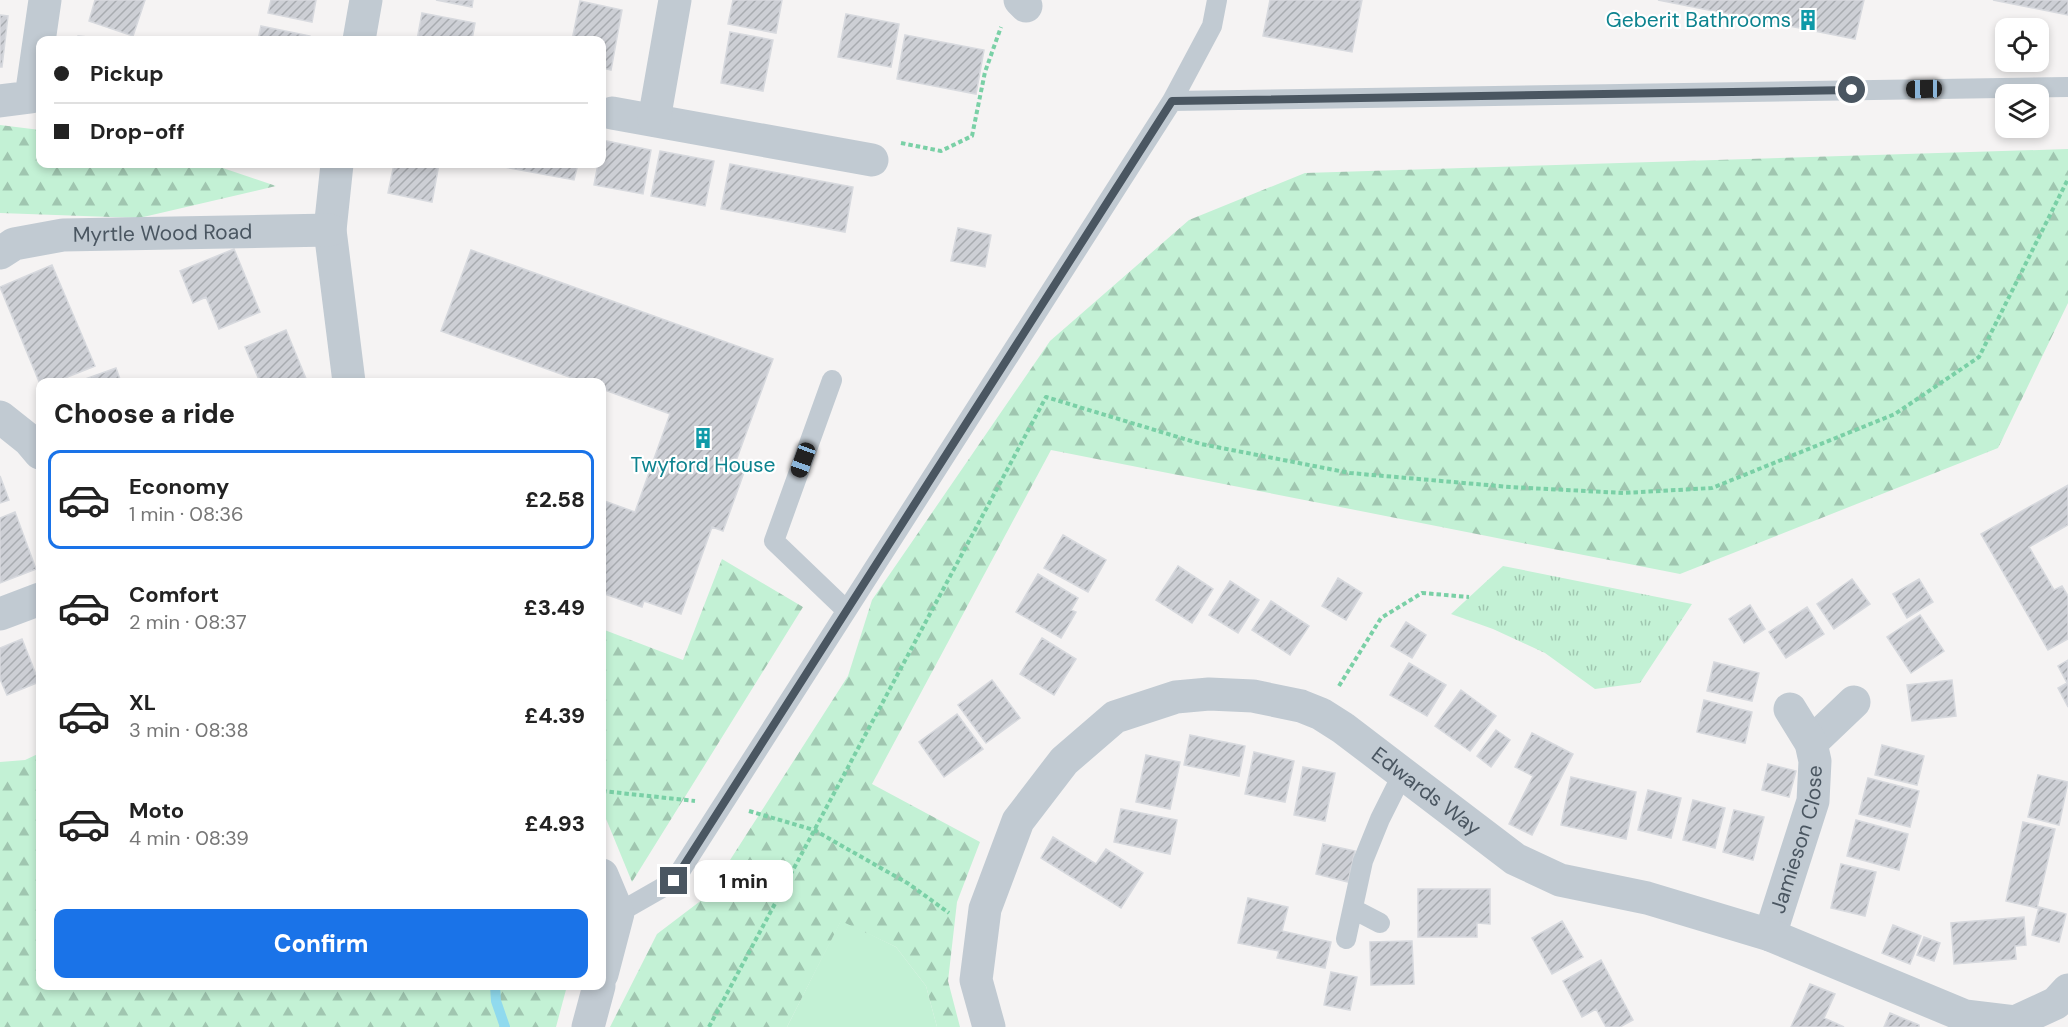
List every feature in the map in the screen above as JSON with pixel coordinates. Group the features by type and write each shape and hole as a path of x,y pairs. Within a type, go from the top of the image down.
{"street":[{"path":"37,36 45,0"},
{"path":"360,36 366,0"},
{"path":"654,120 675,0"},
{"path":"24,98 36,42"},
{"path":"612,113 873,160"},
{"path":"337,168 330,230 348,378"},
{"name":"Myrtle Wood Road","path":"0,253 14,244 63,236 330,230"},
{"path":"0,417 36,448"},
{"path":"0,614 36,600"},
{"name":"Edwards Way","path":"989,1027 976,980 981,937 985,909 1018,821 1064,761 1115,717 1176,697 1209,694 1253,696 1301,706 1321,714 1343,728 1515,859 1560,880 1647,898 1770,935 1965,1016 2015,1022 2056,1003 2068,990"},
{"name":"Jamieson Close","path":"1811,743 1854,702"},
{"name":"Jamieson Close","path":"1770,935 1813,801 1815,761 1811,743 1790,709"},
{"path":"606,884 618,913 606,959"},
{"path":"588,1027 597,990"}],"lane":[{"path":"618,913 674,881 1172,101 1212,26 1217,0"},
{"path":"1172,101 2068,87"},
{"path":"832,380 774,541 846,610"},
{"path":"1346,939 1363,861 1380,819 1403,773"},
{"path":"1353,909 1380,923"}],"path":[{"path":"873,160 877,139 941,151 972,135 985,72 1017,8"},
{"path":"709,1027 1046,397 1201,444 1350,473 1510,487 1623,493 1712,488 1895,414 1979,357 2068,178"},
{"path":"1321,714 1381,618 1422,593 1469,597"},
{"path":"814,830 909,884 981,937"}],"green space":[{"path":"0,125 36,130 36,168 223,168 276,186 139,218 0,213"},
{"path":"2068,149 2068,303 1998,448 1680,574 1051,450 872,784 980,842 957,902 948,981 960,1027 937,1027 926,986 896,947 841,921 787,1027 610,1027 657,934 707,896 848,676 872,600 1050,341 1189,220 1305,173"},
{"path":"722,559 803,607 632,882 606,819 606,631 683,660"},
{"path":"1503,566 1692,604 1640,683 1595,689 1545,653 1493,629 1451,614"},
{"path":"36,755 36,990 566,990 556,1027 0,1027 0,762 25,760"},
{"path":"841,920 896,947 926,986 937,1027 787,1027"}],"building":[{"path":"95,0 145,0 133,36 89,21"},
{"path":"271,0 316,0 312,22 268,13"},
{"path":"436,0 473,0 472,7"},
{"path":"733,0 782,0 776,33 728,24"},
{"path":"1270,0 1362,0 1352,52 1263,36"},
{"name":"Geberit Bathrooms","path":"1658,0 1864,0 1855,39"},
{"path":"1993,0 2068,0 2068,15"},
{"path":"580,1 622,10 611,70 606,69 606,36 573,36"},
{"path":"422,13 475,23 473,36 418,36"},
{"path":"846,14 899,24 891,67 838,57"},
{"path":"0,15 8,16 2,67 0,67"},
{"path":"261,26 310,36 259,36"},
{"path":"730,32 773,40 763,91 721,83"},
{"path":"905,35 984,50 976,94 897,79"},
{"path":"606,141 651,150 643,194 594,185 597,168 606,168"},
{"path":"660,151 714,161 705,206 651,196"},
{"path":"730,164 853,187 845,232 721,209"},
{"path":"393,168 438,168 432,202 388,193"},
{"path":"510,168 577,168 574,180"},
{"path":"958,228 991,235 985,267 951,261"},
{"path":"234,249 260,312 219,329 206,297 193,303 180,271"},
{"name":"Twyford House","path":"471,250 773,359 736,461 747,464 723,531 712,527 681,614 644,601 642,607 606,594 606,501 635,512 670,414 606,390 606,378 572,378 441,331"},
{"path":"52,265 95,366 65,378 38,378 0,287"},
{"path":"286,330 306,378 258,378 245,347"},
{"path":"116,368 120,378 88,378"},
{"path":"0,476 9,500 0,503"},
{"path":"2068,485 2068,525 2029,547 2054,590 2062,586 2068,596 2068,639 2048,650 1981,534"},
{"path":"15,512 36,569 0,583 0,518"},
{"path":"1063,535 1106,560 1088,592 1044,568"},
{"path":"1178,566 1213,589 1192,623 1156,600"},
{"path":"1038,574 1078,598 1071,610 1076,612 1061,638 1016,612"},
{"path":"1338,578 1362,593 1346,620 1322,606"},
{"path":"1852,579 1870,604 1834,629 1817,604"},
{"path":"1919,579 1933,602 1907,618 1893,594"},
{"path":"1230,581 1259,600 1238,633 1209,615"},
{"path":"1271,601 1309,626 1290,655 1252,630"},
{"path":"1750,605 1765,629 1744,643 1729,619"},
{"path":"1807,607 1824,634 1786,658 1769,632"},
{"path":"1920,615 1944,651 1911,673 1887,637"},
{"path":"1406,622 1426,635 1412,658 1391,646"},
{"path":"1042,638 1076,659 1054,695 1020,674"},
{"path":"22,639 36,674 36,683 7,695 0,679 0,648"},
{"path":"2068,660 2068,707 2058,688 2067,683 2058,666"},
{"path":"1714,662 1759,673 1752,701 1707,691"},
{"path":"1409,663 1446,685 1427,716 1390,695"},
{"path":"992,680 1020,718 986,743 958,705"},
{"path":"1952,680 1956,716 1912,721 1907,685"},
{"path":"1461,690 1496,716 1470,751 1435,726"},
{"path":"1704,700 1752,712 1745,743 1697,732"},
{"path":"957,714 983,749 944,777 919,742"},
{"path":"1496,730 1510,740 1491,767 1477,756"},
{"path":"1532,733 1573,754 1532,835 1509,824 1533,776 1515,767"},
{"path":"1190,735 1245,746 1239,776 1184,765"},
{"path":"1882,745 1924,756 1917,785 1875,775"},
{"path":"1254,752 1294,761 1285,802 1245,794"},
{"path":"1146,755 1180,762 1170,809 1136,802"},
{"path":"1768,764 1796,771 1789,797 1762,790"},
{"path":"1303,767 1335,773 1325,821 1294,815"},
{"path":"2038,775 2068,782 2059,825 2028,817"},
{"path":"1571,777 1636,792 1626,839 1561,825"},
{"path":"1868,778 1919,791 1910,827 1859,814"},
{"path":"1648,790 1681,798 1671,838 1638,830"},
{"path":"1693,800 1725,808 1715,848 1683,840"},
{"path":"1121,809 1177,820 1170,854 1114,842"},
{"path":"1734,810 1764,817 1753,860 1723,852"},
{"path":"1856,820 1908,834 1899,870 1847,856"},
{"path":"2023,822 2055,829 2037,908 2006,901"},
{"path":"1053,837 1096,864 1106,849 1143,873 1121,908 1041,858"},
{"path":"1323,844 1355,851 1348,882 1316,874"},
{"path":"1841,864 1876,872 1865,916 1831,908"},
{"path":"1418,889 1490,889 1490,924 1477,923 1477,937 1418,937"},
{"path":"1248,898 1288,907 1282,931 1331,942 1325,968 1277,958 1279,951 1238,943"},
{"path":"2039,907 2066,914 2059,942 2032,935"},
{"path":"2024,917 2026,945 2015,946 2016,959 1954,964 1951,923"},
{"path":"1562,921 1583,957 1552,974 1532,938"},
{"path":"1893,925 1921,936 1910,964 1882,953"},
{"path":"1924,937 1940,943 1934,961 1917,955"},
{"path":"1412,941 1414,984 1371,985 1370,942"},
{"path":"1601,960 1633,1020 1620,1027 1606,1027 1596,1009 1582,1017 1563,981"},
{"path":"1331,972 1357,977 1350,1010 1324,1005"},
{"path":"1810,984 1835,994 1824,1018 1844,1027 1791,1027"},
{"path":"1890,1013 1919,1025 1919,1027 1884,1027"}],"waterway":[{"path":"495,990 496,1001 505,1027"}],"place":[{"name":"Geberit Bathrooms","path":"1808,20"},
{"name":"Twyford House","path":"703,438"}],"route":[{"path":"674,881 1172,101 1852,90"}]}
